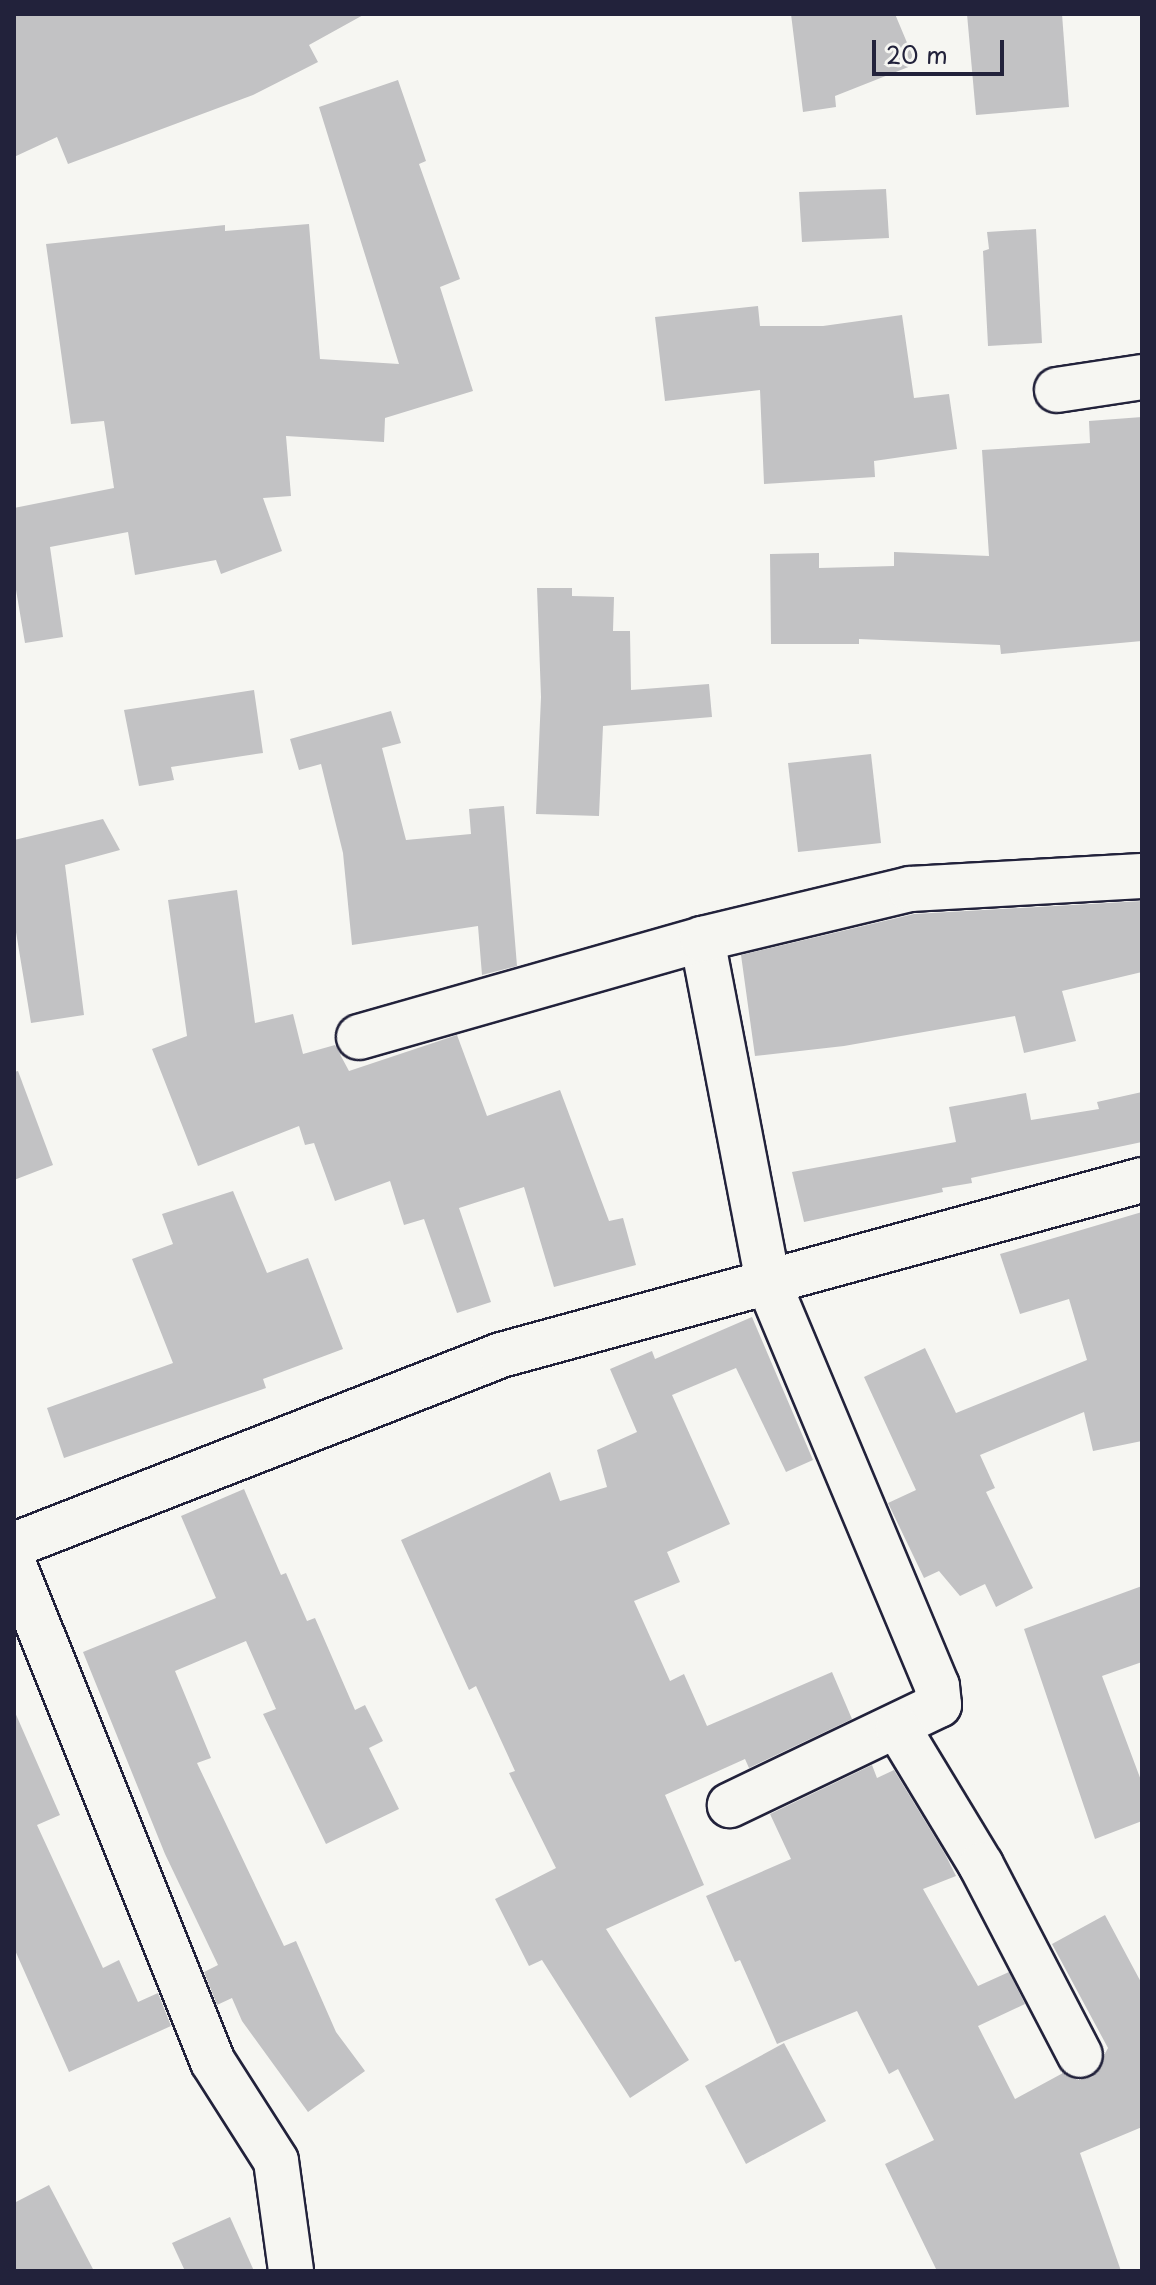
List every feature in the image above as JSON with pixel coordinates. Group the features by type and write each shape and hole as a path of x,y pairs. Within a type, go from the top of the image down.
{"street":[{"path":"1057,390 1142,377"},
{"path":"359,1037 702,939 910,889 1142,876"},
{"path":"702,939 768,1282 937,1686 939,1705 898,1728 730,1805"},
{"path":"14,1545 501,1355 1142,1180"},
{"path":"14,1565 213,2062 276,2161 291,2271"},
{"path":"898,1728 981,1865 1080,2055"}],"building":[{"path":"14,14 365,14 309,45 318,62 253,95 68,164 57,137 14,157"},
{"path":"791,14 895,14 916,64 835,96 836,107 803,112"},
{"path":"967,14 1062,14 1069,107 976,115"},
{"path":"398,80 426,161 419,164 460,279 440,287 473,391 385,418 384,442 286,436 291,496 263,498 282,551 221,574 216,560 135,575 128,532 50,547 63,637 25,643 14,578 14,508 114,488 104,421 71,424 46,244 225,225 225,231 309,224 320,359 399,364 319,107"},
{"path":"886,189 889,238 802,242 799,192"},
{"path":"1036,229 1042,343 988,346 983,251 989,249 987,232"},
{"path":"758,306 760,326 823,326 902,315 914,398 949,394 957,449 874,461 875,477 764,484 760,390 665,401 655,317"},
{"path":"1142,417 1142,641 1001,654 1000,645 859,639 859,644 771,644 770,554 819,553 819,568 894,566 894,552 989,556 982,450 1090,443 1089,421"},
{"path":"537,588 572,588 572,596 614,597 613,631 630,631 631,690 709,684 712,717 603,726 599,816 536,814 541,697"},
{"path":"254,690 263,753 171,767 174,780 139,786 124,710"},
{"path":"391,711 401,743 382,748 406,840 471,834 469,809 504,806 517,966 482,975 478,926 352,945 343,853 321,764 299,770 290,739"},
{"path":"871,754 881,843 798,852 788,763"},
{"path":"103,819 120,850 65,865 84,1015 31,1023 14,920 14,840"},
{"path":"237,890 255,1023 293,1014 303,1054 335,1045 349,1071 457,1035 487,1116 560,1090 609,1221 623,1218 636,1265 554,1287 524,1187 459,1208 491,1302 457,1313 424,1219 404,1225 390,1181 335,1201 314,1143 305,1145 299,1126 198,1166 152,1049 187,1036 168,900"},
{"path":"1142,901 1142,972 1062,991 1076,1041 1024,1053 1015,1016 844,1046 755,1056 741,955 914,914"},
{"path":"18,1071 53,1165 14,1180 14,1072"},
{"path":"1142,1092 1142,1142 971,1178 972,1183 942,1188 943,1192 804,1222 792,1172 956,1142 949,1107 1026,1093 1031,1120 1099,1109 1097,1102"},
{"path":"233,1191 267,1273 308,1258 343,1349 263,1379 266,1388 64,1458 47,1408 173,1363 132,1259 173,1244 162,1214"},
{"path":"1142,1212 1142,1441 1093,1451 1084,1412 980,1455 995,1488 986,1492 1033,1588 996,1607 985,1584 960,1596 939,1571 924,1578 888,1503 916,1490 864,1377 925,1348 956,1413 1087,1360 1069,1299 1020,1314 1000,1254"},
{"path":"752,1317 813,1460 786,1472 736,1368 672,1395 730,1524 667,1552 680,1582 634,1601 670,1681 684,1674 707,1726 832,1672 852,1719 749,1768 745,1759 665,1795 704,1885 606,1929 689,2060 630,2098 542,1960 529,1966 495,1899 556,1868 509,1773 515,1771 476,1686 469,1690 401,1540 550,1472 560,1501 607,1487 597,1450 637,1432 610,1369 652,1351 655,1359"},
{"path":"244,1489 281,1575 286,1573 307,1621 315,1618 355,1710 365,1705 383,1741 369,1748 399,1809 326,1844 263,1714 276,1709 246,1641 175,1671 211,1758 197,1763 284,1946 296,1941 336,2032 365,2071 308,2112 242,2021 232,1998 217,2005 204,1972 218,1965 165,1854 83,1652 216,1598 181,1516"},
{"path":"1142,1586 1142,1662 1102,1676 1142,1783 1142,1821 1095,1839 1024,1629"},
{"path":"14,1710 60,1815 37,1825 103,1968 119,1960 138,2002 158,1993 171,2026 69,2072 14,1948"},
{"path":"872,1765 877,1778 894,1770 956,1876 923,1889 978,1986 1009,1972 1025,2004 978,2026 1015,2099 1063,2073 1078,2080 1092,2077 1108,2048 1052,1944 1105,1915 1142,1984 1142,2127 1080,2153 1121,2271 937,2271 885,2164 934,2140 898,2069 889,2074 857,2011 777,2044 740,1960 735,1962 706,1896 791,1859 770,1814"},
{"path":"784,2043 826,2121 746,2164 705,2086"},
{"path":"49,2185 94,2271 14,2271 14,2203"},
{"path":"230,2217 254,2271 185,2271 172,2243"}]}
